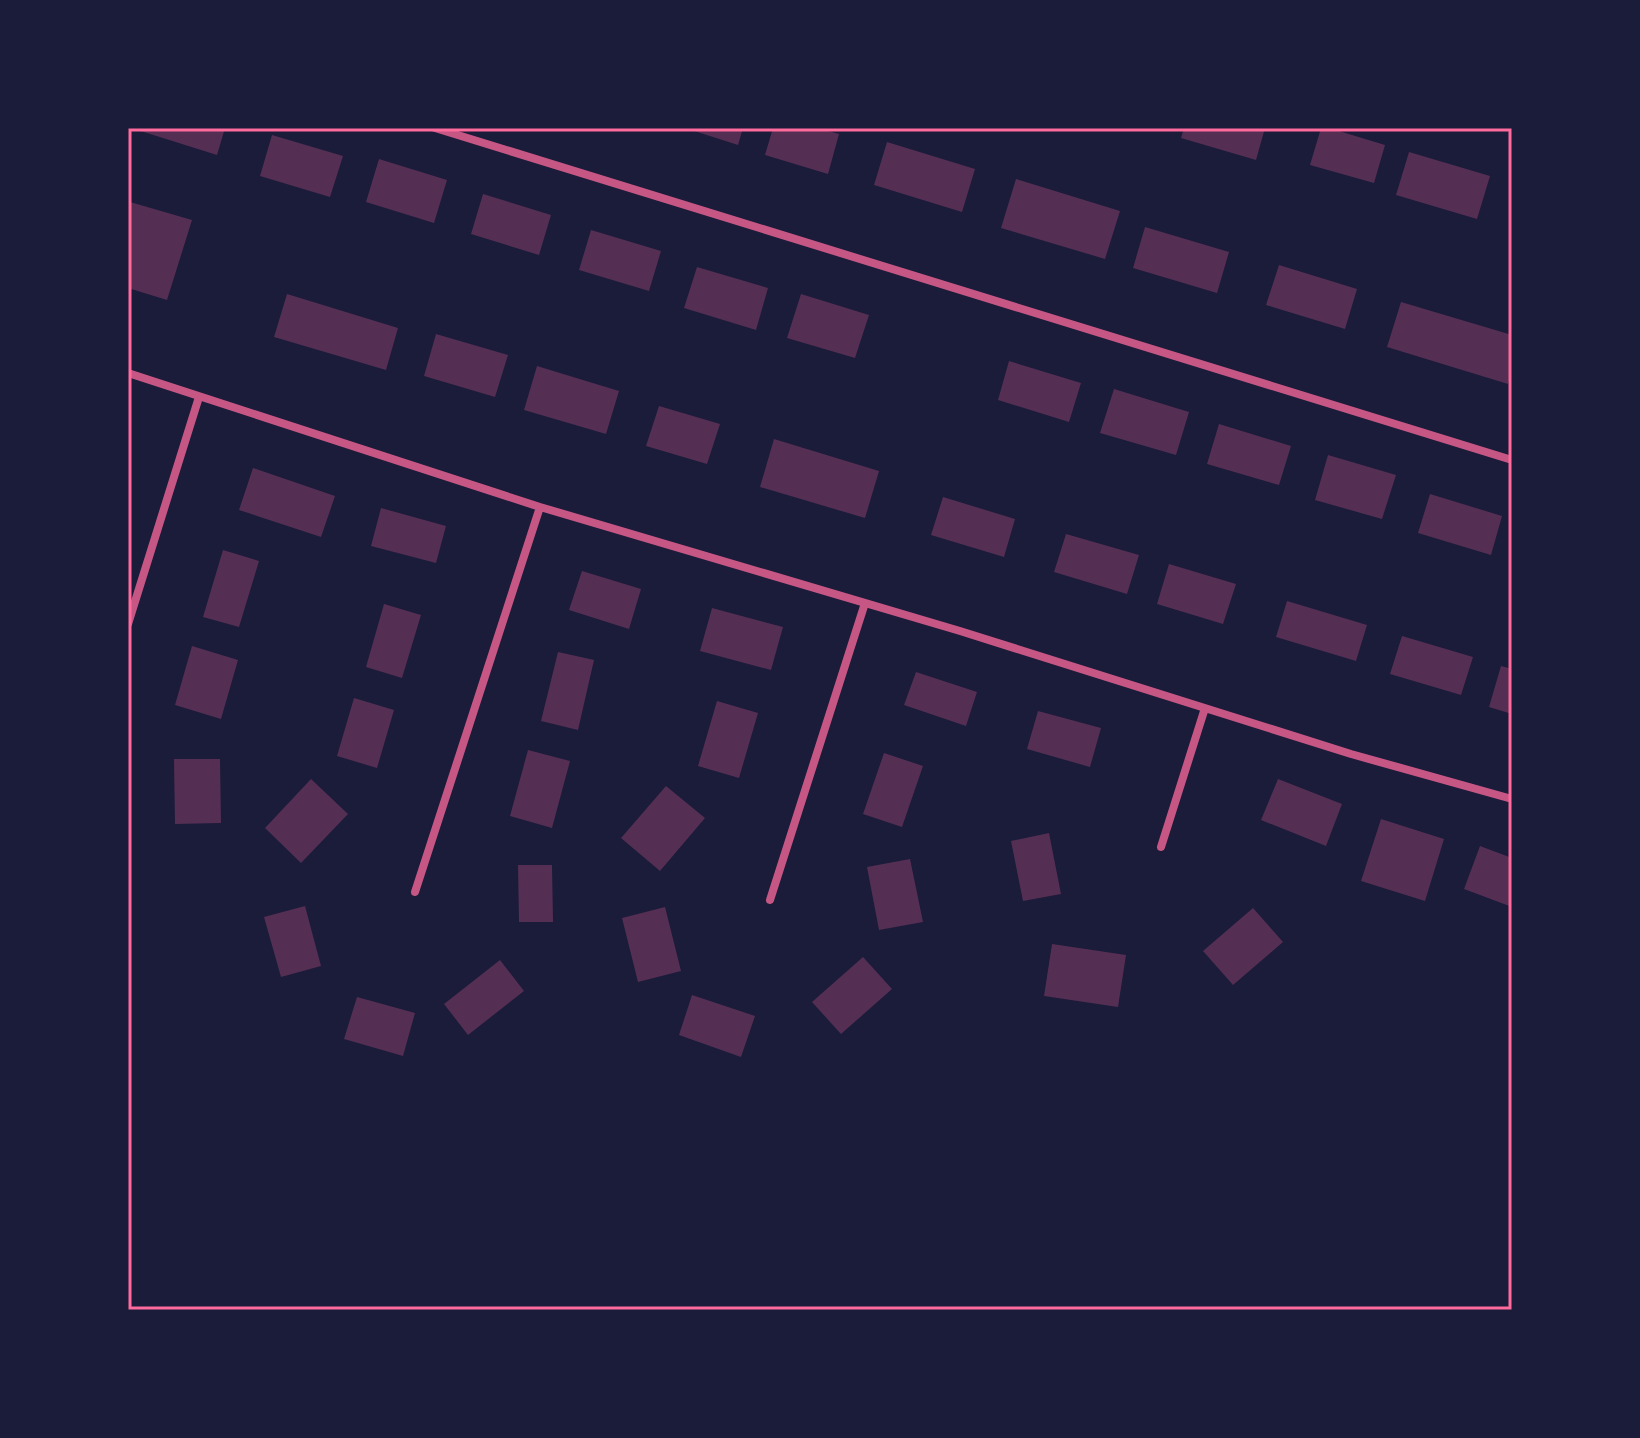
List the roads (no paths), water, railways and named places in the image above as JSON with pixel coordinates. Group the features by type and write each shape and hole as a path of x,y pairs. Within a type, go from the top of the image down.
{"street":[{"path":"435,128 1512,460"},
{"path":"128,373 540,507 865,603 1351,754 1512,799"},
{"path":"128,624 199,397"},
{"path":"415,892 540,507"},
{"path":"770,900 865,603"},
{"path":"1161,847 1205,708"}]}
